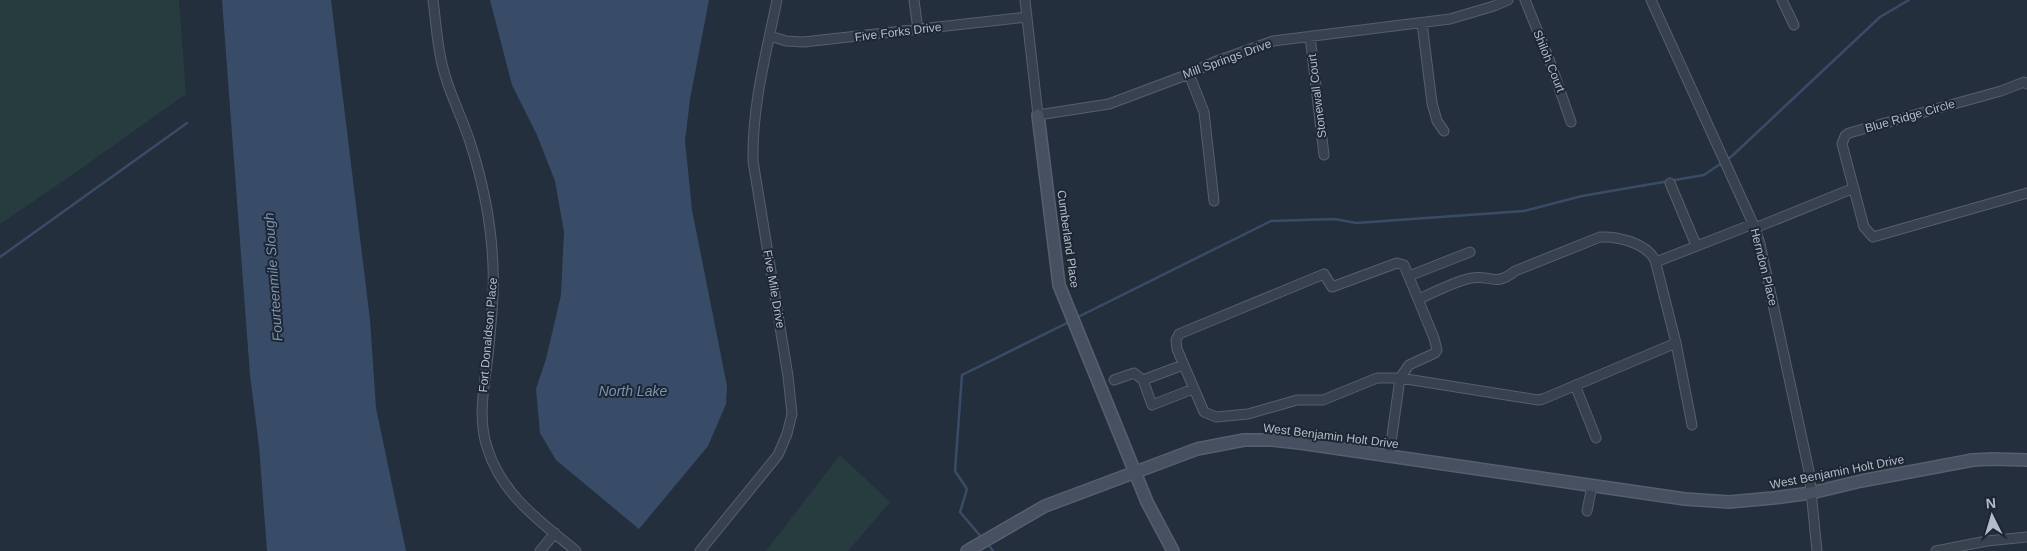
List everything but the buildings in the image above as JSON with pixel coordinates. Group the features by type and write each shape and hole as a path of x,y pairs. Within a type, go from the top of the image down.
{"main road":[{"name":"Cumberland Place","path":"1038,115 1059,285 1134,471 1156,521 1173,551"},
{"name":"West Benjamin Holt Drive","path":"967,551 1045,506 1197,448 1244,440 1291,442 1685,499 1730,502 1811,493 1861,480 1973,460 2027,460"}],"street":[{"name":"Fort Donaldson Place","path":"433,0 442,66 470,142 488,213 493,294 490,342 482,405 483,428 487,449 496,471 514,498 576,551"},
{"name":"Five Mile Drive","path":"700,551 778,455 787,434 792,414 788,376 753,161 756,99 777,0"},
{"path":"914,0 918,30"},
{"name":"Cumberland Place","path":"1025,0 1038,115"},
{"name":"Mill Springs Drive","path":"1038,115 1109,104 1189,74 1214,62 1273,41 1450,19 1508,0"},
{"name":"Shiloh Court","path":"1525,0 1549,59 1571,122"},
{"name":"Herndon Place","path":"1651,0 1754,226 1764,261 1809,471 1817,551"},
{"path":"1782,0 1794,25"},
{"name":"Five Forks Drive","path":"770,36 786,41 804,42 1027,17"},
{"path":"1422,23 1432,103 1437,121 1444,131"},
{"name":"Stonewall Court","path":"1310,36 1324,155"},
{"path":"1189,74 1204,112 1214,201"},
{"name":"Blue Ridge Circle","path":"2027,84 2024,82 1849,133 1845,136 1842,144 1864,227 1873,236 2027,193"},
{"path":"1670,183 1696,245"},
{"path":"1656,262 1696,245 1754,226 1854,188"},
{"path":"1419,299 1478,276 1491,280 1505,279 1515,271 1600,237 1612,236 1640,246 1652,253 1656,262 1676,343 1692,425"},
{"path":"1409,276 1470,252"},
{"path":"1388,457 1400,378 1409,365 1435,354 1437,350 1419,299 1404,265 1397,264 1332,287 1324,274 1179,334 1176,340 1177,349 1193,389 1204,412 1216,417 1248,414 1296,400 1323,400 1377,378 1400,378 1538,400 1676,343"},
{"path":"1144,380 1183,365"},
{"path":"1114,380 1134,373 1144,380 1152,405 1193,389"},
{"path":"1575,385 1596,438"},
{"path":"1587,511 1592,486"},
{"path":"540,551 554,533"},
{"path":"1936,551 1987,541 2027,537"}],"green space":[{"path":"0,0 179,0 186,94 0,224"},
{"path":"840,455 890,502 848,551 766,551"}],"water":[{"name":"Fourteenmile Slough","path":"222,0 331,0 370,320 376,408 406,551 267,551 259,446 250,375"},
{"name":"North Lake","path":"490,0 709,0 690,99 685,141 692,210 727,386 726,404 708,446 639,529 556,460 540,433 536,389 546,359 561,295 564,232 555,181 537,135 512,85"}],"waterway":[{"path":"1076,318 1271,221 1335,219 1356,223 1524,211 1582,196 1704,175 1732,156 1880,17 1909,0"},
{"path":"0,257 187,123"},
{"path":"983,539 960,512 967,489 955,471 962,375 1071,321"},
{"path":"987,543 993,551"}]}
